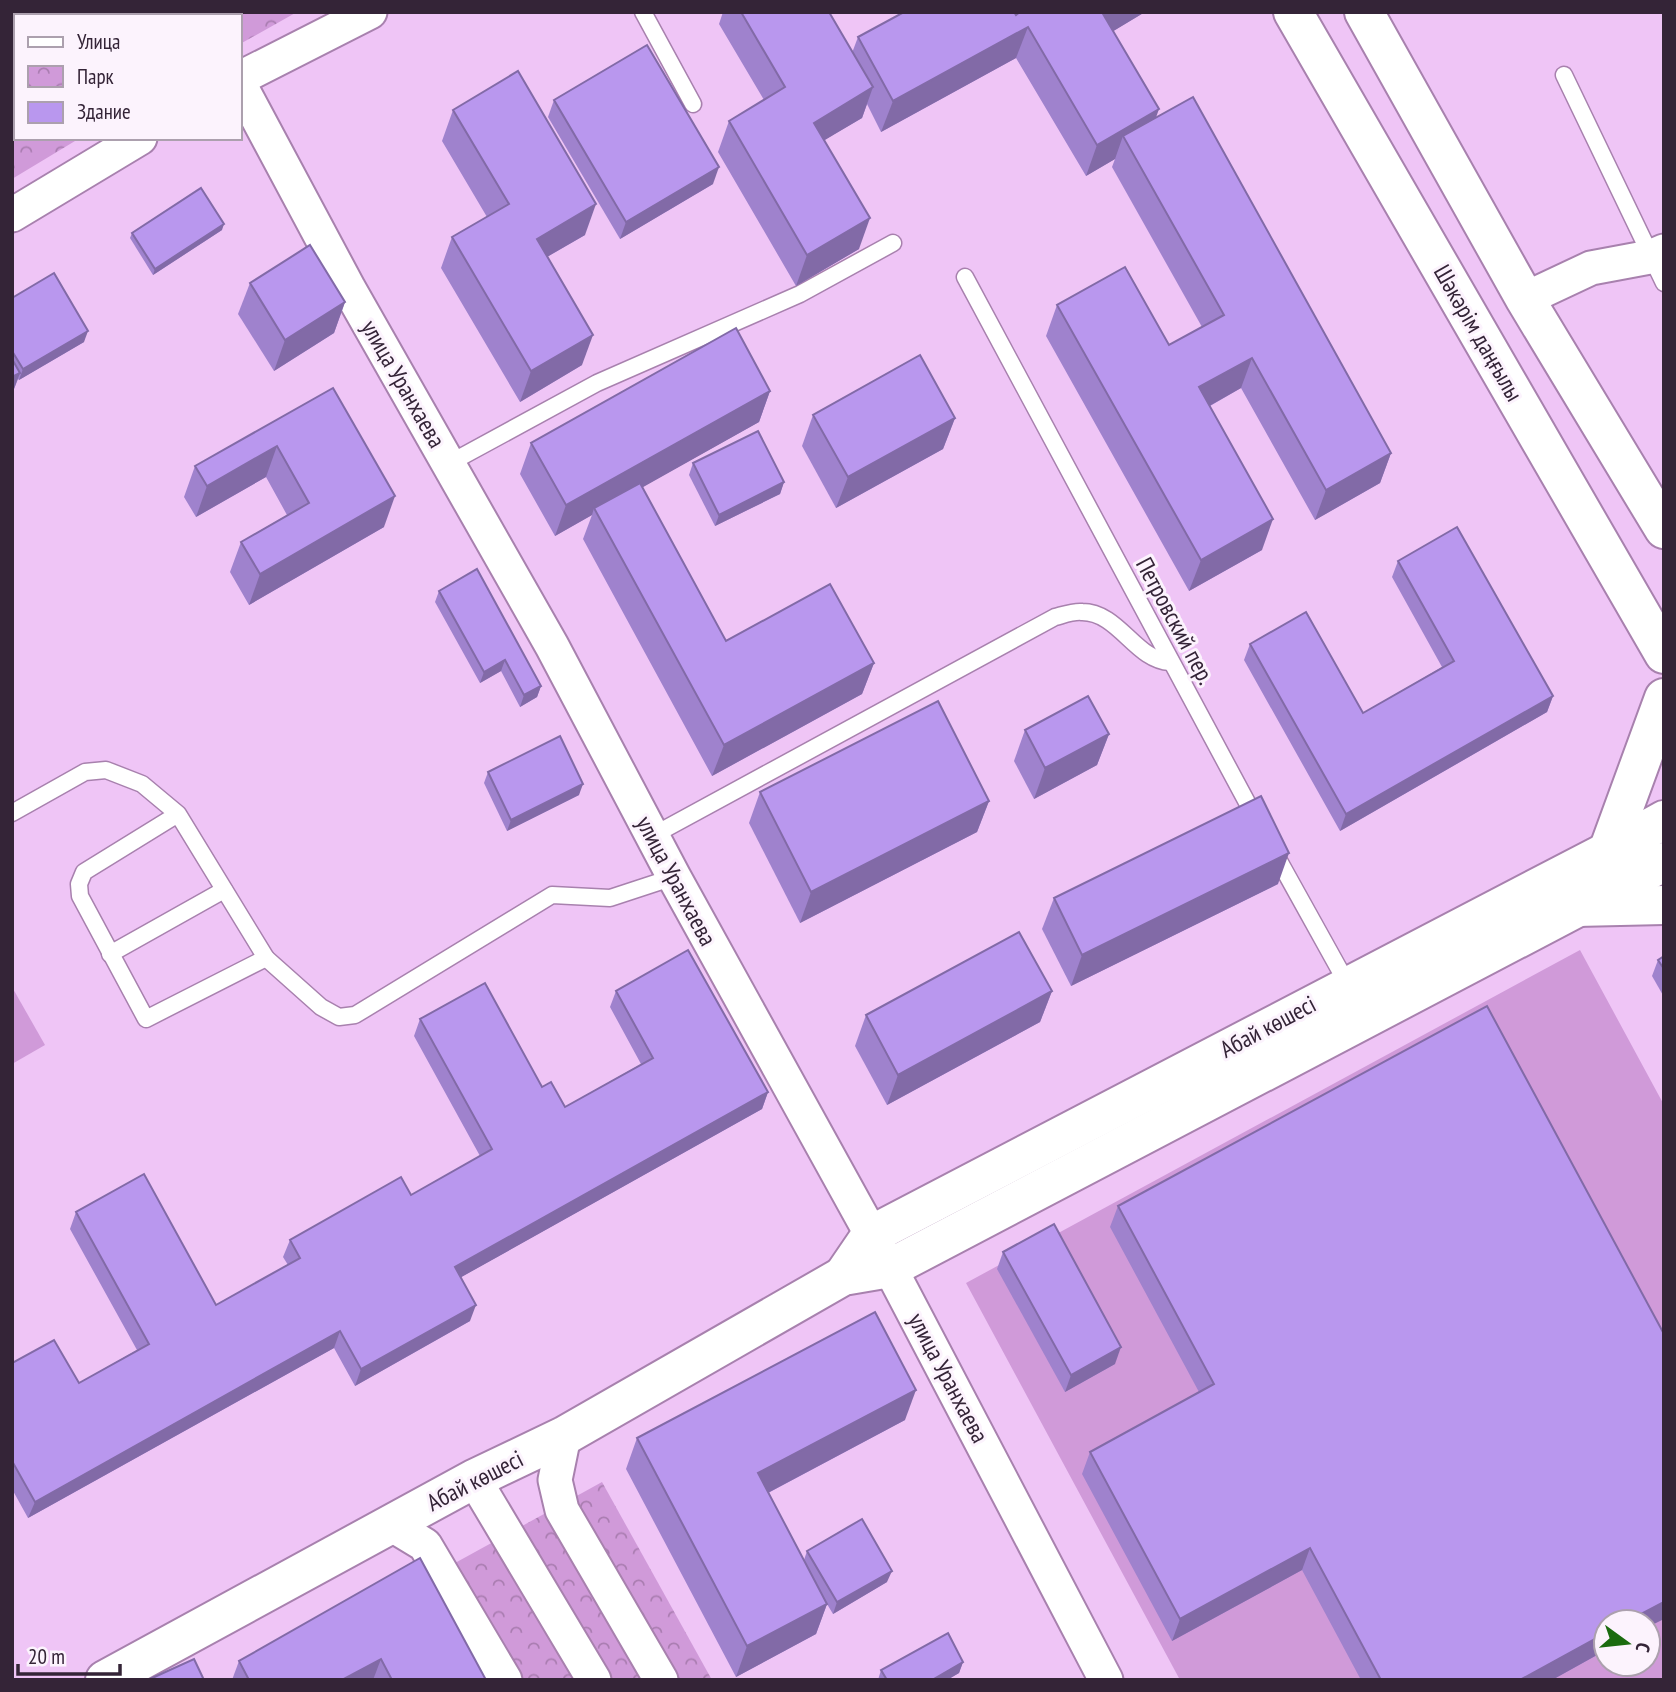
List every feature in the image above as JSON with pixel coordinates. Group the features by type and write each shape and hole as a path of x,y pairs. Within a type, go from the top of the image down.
{"main road":[{"name":"Шәкәрім даңғылы","path":"1293,12 1664,654"},
{"path":"1364,12 1525,299 1664,529"},
{"path":"1608,851 1664,698"},
{"name":"Абай көшесі","path":"871,1235 1664,820"},
{"name":"Абай көшесі","path":"105,1680 474,1479 564,1437 843,1276 890,1268 1664,862"},
{"path":"1576,907 1664,905"},
{"path":"843,1276 871,1235"}],"street":[{"path":"242,77 370,12"},
{"name":"улица Уранхаева","path":"242,89 349,289 552,646 674,877 890,1268 1106,1680"},
{"path":"12,215 137,140"},
{"path":"1525,299 1591,268 1659,264"},
{"path":"564,1437 555,1480 562,1510 661,1680"},
{"path":"474,1479 594,1680"},
{"path":"392,1525 425,1545 505,1680"}],"lane":[{"path":"643,12 693,104"},
{"path":"1564,75 1659,264"},
{"path":"448,464 597,383 800,294 893,243"},
{"name":"Петровский пер.","path":"965,277 1170,662 1348,985"},
{"path":"652,836 1055,617 1082,611 1104,617 1158,661 1170,662"},
{"path":"12,813 85,772 106,770 142,784 178,814 265,958 321,1007 339,1017 355,1015 552,895 610,898 674,877"},
{"path":"178,814 83,872 79,884 79,896 146,1019 265,958"},
{"path":"110,954 224,890"}],"green space":[{"path":"12,12 297,12 242,43 242,14 14,14 14,140 77,140 12,179"},
{"path":"1580,950 1664,1105 1664,1680 1180,1680 966,1283"},
{"path":"12,987 45,1045 12,1064"},
{"path":"602,1482 712,1680 493,1680 435,1574"}],"building":[{"path":"741,12 829,12 873,87 814,123 870,218 807,255 729,121 785,87"},
{"path":"904,12 1014,12 1016,15 1020,12 1105,12 1103,14 1159,109 1097,145 1028,27 893,101 858,37"},
{"path":"647,45 719,167 626,222 554,100"},
{"path":"518,71 596,204 537,239 593,335 531,371 452,237 509,204 453,110"},
{"path":"1193,97 1391,453 1326,490 1252,358 1199,387 1273,519 1201,560 1057,305 1125,267 1169,345 1224,315 1123,136"},
{"path":"201,188 224,224 155,269 132,233"},
{"path":"310,245 345,302 285,340 250,283"},
{"path":"54,273 88,331 23,369 12,351 12,298"},
{"path":"736,328 770,391 566,505 531,443"},
{"path":"920,355 955,418 848,477 813,415"},
{"path":"12,359 20,373 12,377"},
{"path":"333,388 395,496 260,574 241,542 309,503 277,446 207,486 195,466"},
{"path":"758,431 784,482 719,515 693,463"},
{"path":"640,483 726,641 830,584 874,663 724,745 594,508"},
{"path":"1457,527 1553,696 1346,814 1250,644 1306,612 1363,713 1454,661 1398,561"},
{"path":"477,569 541,686 524,695 505,660 484,672 439,591"},
{"path":"1088,696 1109,734 1045,768 1025,730"},
{"path":"938,701 989,801 811,892 760,792"},
{"path":"560,736 583,784 511,820 488,772"},
{"path":"1261,796 1289,853 1082,955 1054,898"},
{"path":"1019,932 1052,991 898,1075 866,1015"},
{"path":"688,950 768,1092 455,1267 476,1305 361,1369 340,1331 35,1502 12,1461 12,1363 54,1340 79,1383 149,1344 76,1212 144,1174 216,1305 300,1258 290,1240 401,1177 411,1195 492,1149 420,1019 485,983 542,1087 551,1082 565,1107 653,1058 616,991"},
{"path":"1664,956 1664,969 1658,960"},
{"path":"1487,1006 1664,1334 1664,1602 1653,1608 1592,1608 1592,1641 1520,1680 1381,1680 1310,1548 1180,1619 1090,1452 1214,1384 1118,1206"},
{"path":"1054,1224 1121,1347 1071,1375 1003,1252"},
{"path":"875,1312 916,1390 758,1473 827,1604 747,1646 637,1438"},
{"path":"862,1519 892,1571 837,1602 807,1551"},
{"path":"420,1558 486,1680 392,1680 381,1659 342,1680 249,1680 239,1661"},
{"path":"948,1633 963,1662 932,1680 887,1680 881,1670"},
{"path":"194,1659 204,1680 150,1680 150,1679"}]}
